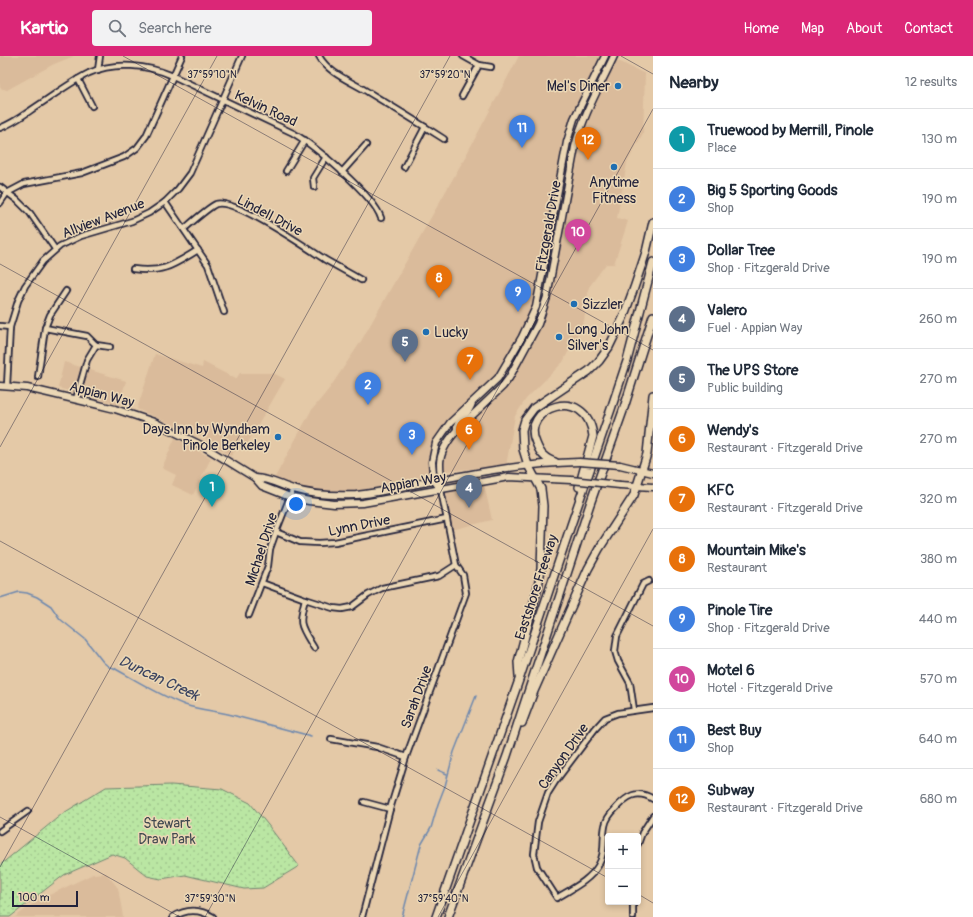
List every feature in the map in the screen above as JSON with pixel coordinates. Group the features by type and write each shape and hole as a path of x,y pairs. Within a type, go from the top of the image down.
{"highway":[{"path":"519,680 518,662 538,587 541,569 543,506 541,489 528,465 521,437 522,430 525,420 534,408 589,371 599,362 609,347 623,318 634,288 646,252 653,222"},
{"name":"Eastshore Freeway","path":"436,917 519,680 627,361 653,262"},
{"name":"Eastshore Freeway","path":"448,917 507,756 590,504 623,411 653,316"},
{"path":"507,756 516,743 534,691 588,569 634,495 647,454 653,395"},
{"path":"555,462 544,456 536,445 533,432 536,422 542,414 552,408 565,405 579,409 585,414 589,421 593,436 571,525"},
{"path":"650,424 653,453"}],"main road":[{"name":"Fitzgerald Drive","path":"434,480 432,462 436,443 450,423 492,384 504,370 531,321 536,307 567,142 574,119 605,56"},
{"name":"Fitzgerald Drive","path":"441,490 442,479 440,463 442,454 450,437 503,386 509,378 542,314 548,291 575,147 584,117 614,56"},
{"path":"477,410 477,406 490,391 492,384"},
{"name":"Appian Way","path":"0,386 27,388 76,399 115,409 172,430 204,446 255,478 262,486 290,497 329,503 363,503 509,477 571,480 637,487 653,487"},
{"path":"457,430 456,427 459,421 470,410 473,402"},
{"name":"Appian Way","path":"255,478 263,478 293,489 324,495 358,494 434,480 555,462 620,465 653,473"},
{"path":"434,480 441,490"}],"street":[{"path":"98,70 100,56"},
{"path":"0,203 7,193 24,184 82,173 130,154 142,142 182,56"},
{"name":"Allview Avenue","path":"7,386 10,327 18,301 25,286 43,261 60,246 81,236 132,221 149,213 165,202 178,190 190,173 242,56"},
{"path":"319,56 329,69 444,139"},
{"path":"463,56 479,65 491,67"},
{"path":"462,96 479,65"},
{"name":"Kelvin Road","path":"0,128 16,120 78,79 98,70 122,66 153,68 174,76 294,132 326,157 355,184 379,211 381,218"},
{"path":"78,79 92,106"},
{"path":"404,167 425,127"},
{"name":"Kelvin Road","path":"286,171 305,140"},
{"path":"342,172 366,145"},
{"path":"314,187 313,178 326,157"},
{"path":"0,187 17,200 30,213 55,250"},
{"path":"165,202 208,265 224,312"},
{"name":"Lindell Drive","path":"184,229 215,204 232,206 252,215 361,280"},
{"path":"134,269 149,271 158,270 175,264 198,250"},
{"path":"38,376 45,328 50,315 66,290"},
{"path":"0,326 10,327"},
{"path":"45,328 87,336 96,345 110,347"},
{"path":"76,399 87,360 96,345"},
{"name":"Michael Drive","path":"249,615 268,566 270,550 276,532 293,489"},
{"name":"Sarah Drive","path":"361,916 390,809 406,757 466,593 464,575 456,565 441,490"},
{"name":"Lynn Drive","path":"276,532 300,542 319,543 342,540 447,519"},
{"path":"262,583 305,599 342,609 352,606 368,595 382,588 438,576 456,565"},
{"path":"634,710 630,683 616,656 616,640 643,584 649,581"},
{"path":"305,599 300,616 302,628 314,648"},
{"name":"Canyon Drive","path":"653,708 634,710 612,715 599,724 548,793 538,822 534,854 537,867 557,898 581,883 596,869 604,853 605,824 611,813 624,799 635,794 647,796 653,799"},
{"path":"331,739 377,747 406,757"},
{"path":"364,802 390,809"},
{"path":"0,831 28,811"},
{"path":"641,836 653,816"},
{"path":"633,905 634,917"},
{"path":"173,917 187,911 198,911 213,917"}],"shaded area":[{"path":"0,56 74,56 54,64 7,90 0,88"},
{"path":"519,56 603,56 564,135 551,206 546,247 531,315 497,375 442,426 434,440 431,471 426,476 392,485 358,491 306,489 274,479 311,411 329,389 360,343 464,159"},
{"path":"614,59 645,74 643,133 627,163 617,218 628,221 614,264 606,264 589,287 584,321 563,362 526,399 515,416 506,466 445,471 442,459 449,441 506,385 532,339 551,288 577,144 586,117"},
{"path":"155,354 202,368 203,362 236,379 240,373 273,373 285,379 244,449 239,445 231,456 204,438 137,409"},
{"path":"64,362 126,381 119,404 58,388"},
{"path":"175,438 211,458 193,495 172,485 176,475 162,468"},
{"path":"484,484 492,520 451,530 444,491"},
{"path":"106,873 118,888 123,917 15,917 37,901 93,874"}],"green space":[{"name":"Stewart Draw Park","path":"171,785 222,789 250,803 299,866 263,888 244,889 185,875 161,879 147,876 125,858 112,854 64,875 10,917 0,917 0,865 62,814 106,787"}],"waterway":[{"name":"Duncan Creek","path":"0,598 19,592 37,597 51,606 60,619 85,639 103,662 109,667 114,668 149,688 185,705 233,715 311,736"},
{"name":"Duncan Creek","path":"402,917 421,845 431,828 445,786 454,752 476,696"},
{"name":"Duncan Creek","path":"438,770 447,774"}],"place":[{"name":"Mel's Diner","path":"618,86"},
{"name":"Best Buy","path":"522,148"},
{"name":"Subway","path":"588,160"},
{"name":"Anytime Fitness","path":"614,167"},
{"name":"Motel 6","path":"578,252"},
{"name":"Mountain Mike's","path":"439,298"},
{"name":"Sizzler","path":"574,304"},
{"name":"Pinole Tire","path":"518,312"},
{"name":"Lucky","path":"426,332"},
{"name":"Long John Silver's","path":"559,337"},
{"name":"The UPS Store","path":"405,362"},
{"name":"KFC","path":"470,380"},
{"name":"Big 5 Sporting Goods","path":"368,405"},
{"name":"Days Inn by Wyndham Pinole Berkeley","path":"278,437"},
{"name":"Wendy's","path":"469,450"},
{"name":"Dollar Tree","path":"412,455"},
{"name":"Truewood by Merrill, Pinole","path":"212,507"},
{"name":"Valero","path":"469,508"}]}
